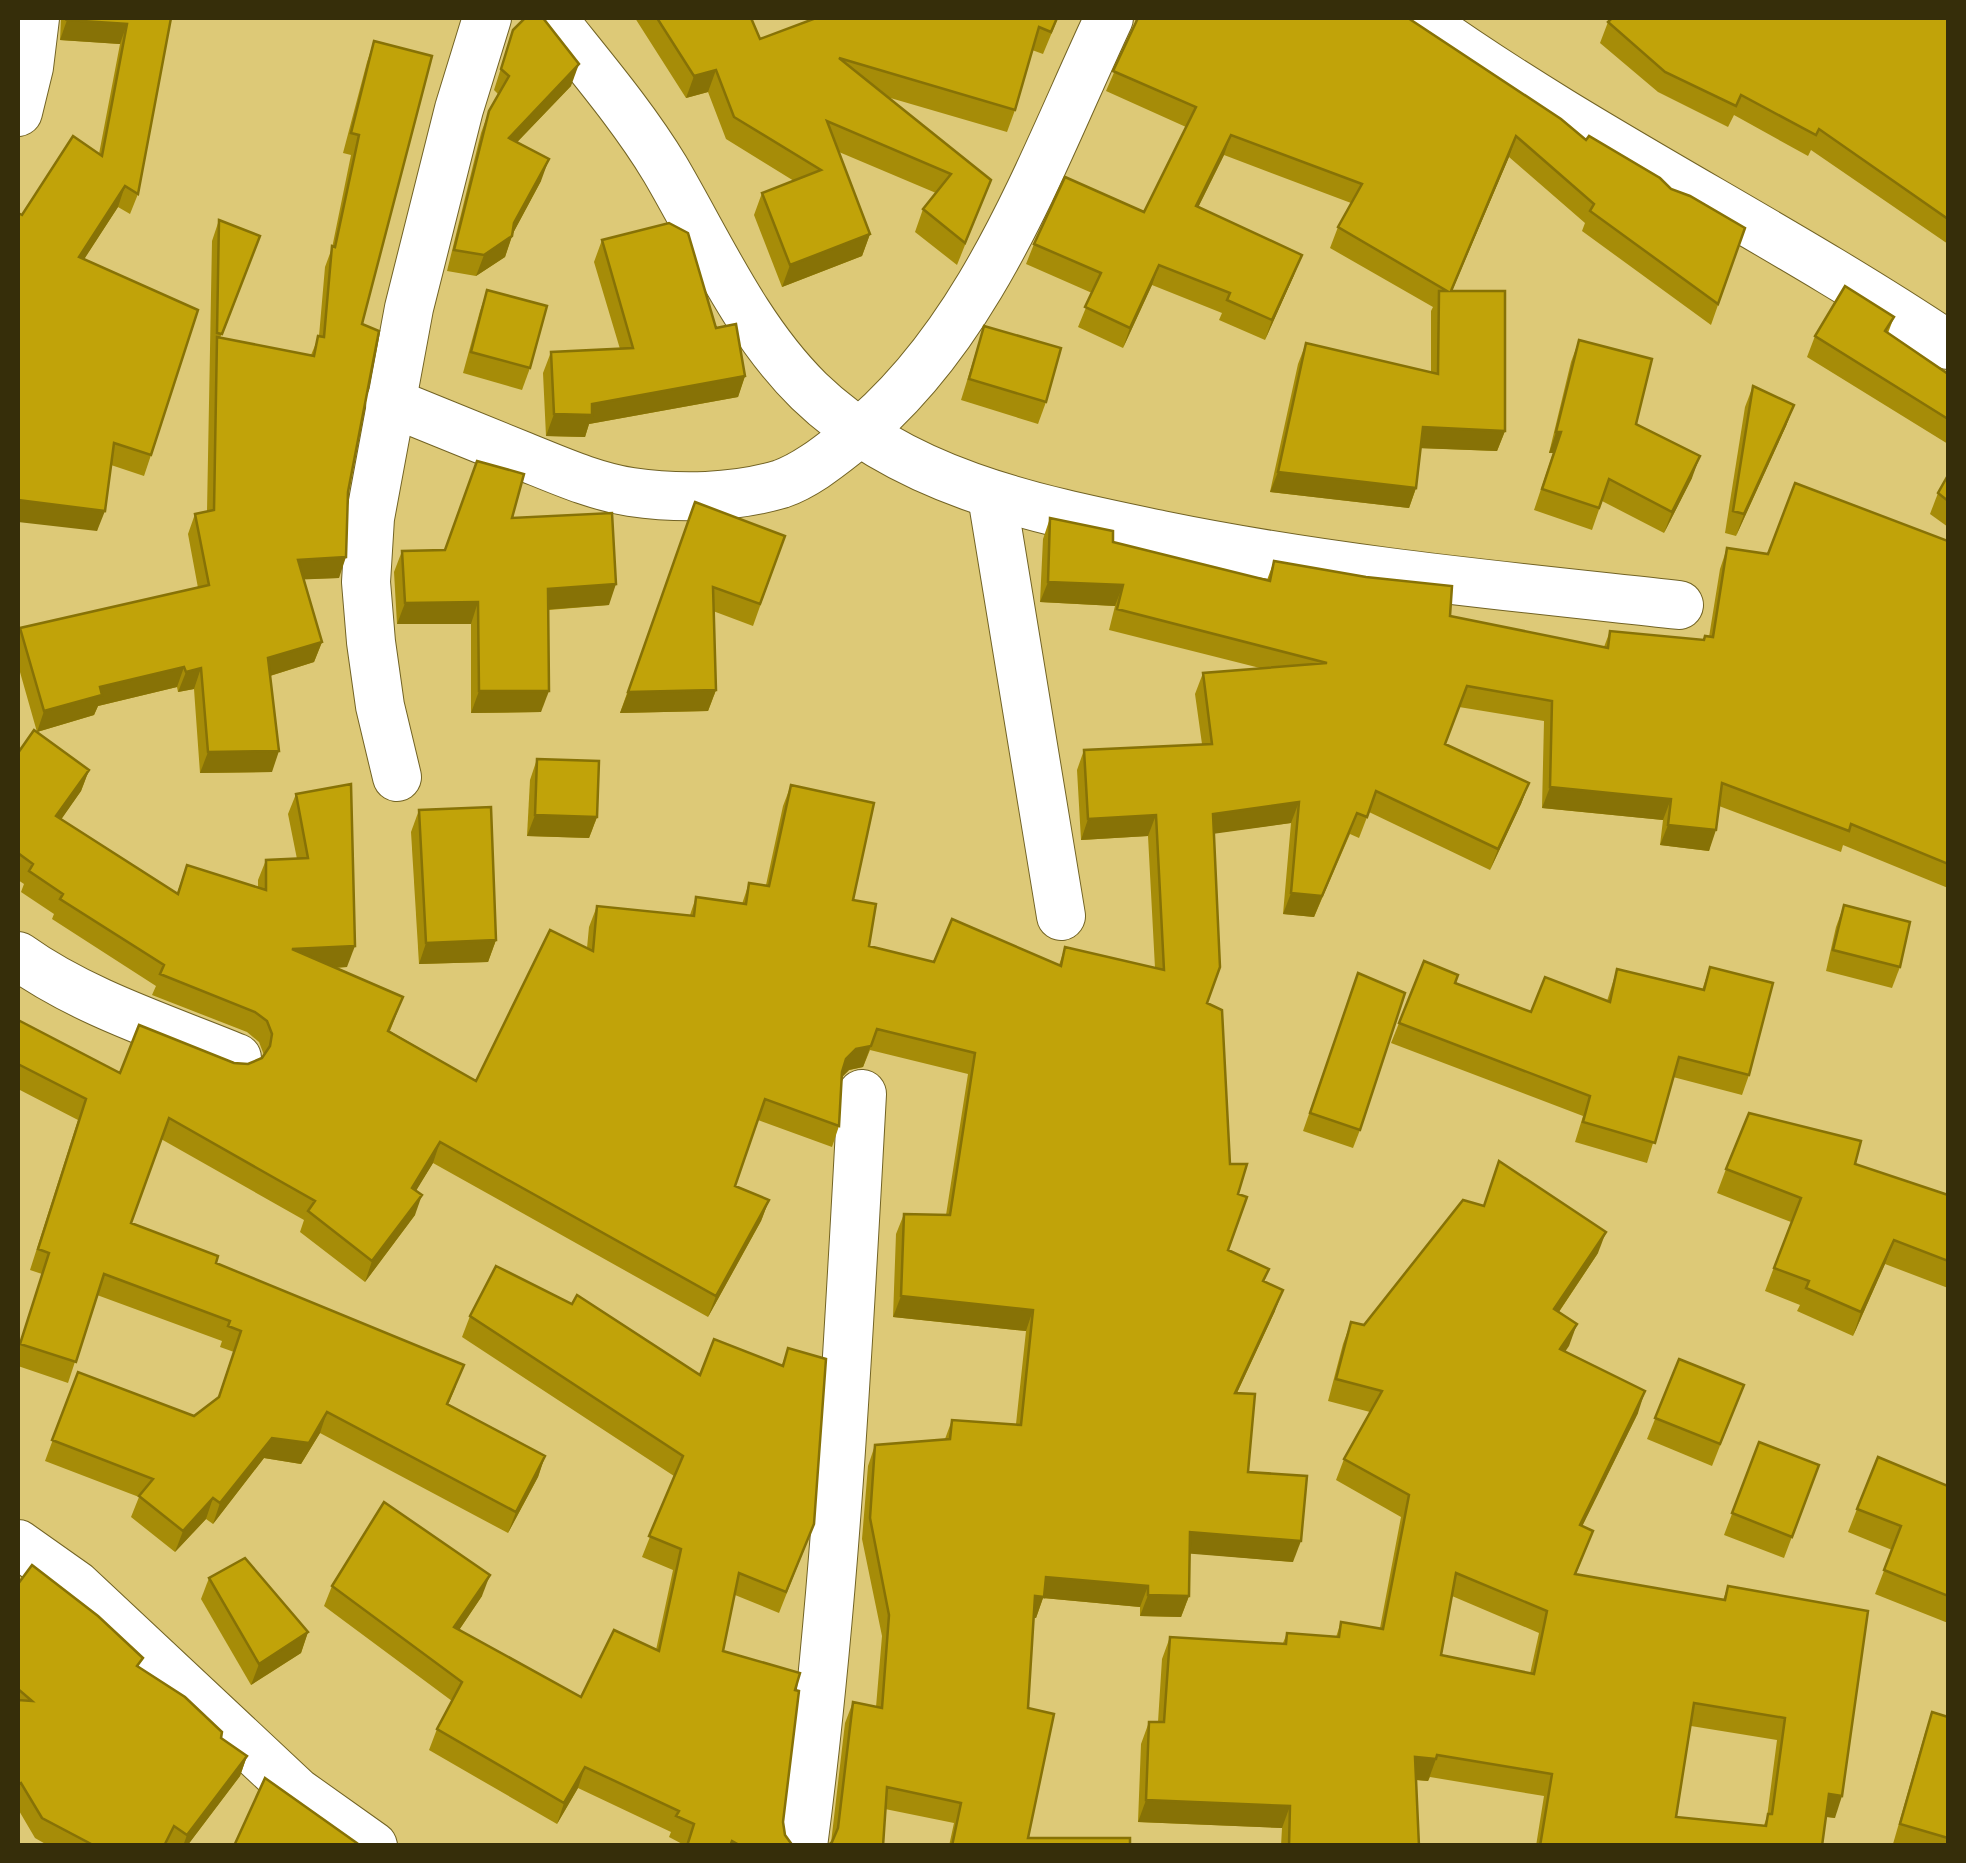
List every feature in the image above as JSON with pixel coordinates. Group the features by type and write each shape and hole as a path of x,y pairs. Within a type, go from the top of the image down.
{"street":[{"path":"18,112 35,18"},
{"path":"397,777 380,706 366,582 370,518 390,402 430,220 487,18"},
{"path":"552,18 663,166 712,254 764,335 807,389 858,434 922,468 992,496 1252,554 1373,572 1678,605"},
{"path":"390,402 580,479 630,492 732,494 784,483 858,434 907,386 952,332 995,256 1109,18"},
{"path":"1418,18 1544,100 1862,288 1948,345"},
{"path":"992,496 1060,916"},
{"path":"18,956 38,970 133,1016 237,1058"},
{"path":"803,1846 821,1710 834,1558 862,1094"},
{"path":"18,1544 76,1585 297,1792 373,1846"}],"building":[{"path":"68,18 171,18 138,194 125,186 79,257 198,310 151,455 114,443 105,511 18,500 18,213 22,215 73,136 102,156 127,24"},
{"path":"525,18 543,18 579,64 509,138 549,159 514,223 512,236 484,255 454,250 489,111 509,76 501,69 513,30"},
{"path":"657,18 751,18 760,39 816,18 1057,18 1051,32 1039,27 1015,110 839,58 991,180 965,243 923,209 951,174 827,121 870,234 790,265 762,193 821,170 734,117 716,70 694,76"},
{"path":"1138,18 1408,18 1561,119 1586,140 1589,136 1660,178 1671,189 1745,228 1718,304 1590,211 1594,204 1516,136 1451,291 1505,291 1505,431 1423,427 1416,488 1278,472 1306,343 1438,374 1439,291 1447,291 1338,227 1362,184 1231,135 1196,206 1302,255 1272,320 1227,300 1230,293 1159,265 1130,328 1085,307 1101,273 1034,244 1065,177 1144,212 1196,107 1113,71"},
{"path":"1612,18 1948,18 1948,219 1819,129 1816,135 1741,95 1736,106 1665,72 1608,22"},
{"path":"374,41 432,56 362,324 379,331 348,492 346,557 298,560 322,642 268,658 279,751 208,752 201,668 186,672 184,667 100,687 102,695 44,711 20,628 209,585 195,514 214,510 217,337 314,356 318,336 324,337 332,246 335,247 359,135 351,133"},
{"path":"219,220 260,236 222,334 217,333"},
{"path":"669,223 688,233 716,328 736,324 745,376 592,404 592,415 554,414 551,352 633,348 602,240"},
{"path":"1845,286 1894,317 1885,331 1948,374 1948,419 1815,336"},
{"path":"487,290 547,306 530,368 471,352"},
{"path":"984,326 1061,348 1046,402 969,379"},
{"path":"1579,340 1652,359 1636,424 1700,456 1672,512 1609,479 1599,508 1542,489 1561,432 1556,432"},
{"path":"1753,386 1794,405 1744,514 1733,511"},
{"path":"477,461 524,474 512,518 612,513 616,584 548,589 549,691 479,691 478,602 405,603 402,551 445,550"},
{"path":"1948,478 1948,501 1938,493"},
{"path":"1795,483 1948,541 1948,864 1851,824 1849,831 1722,783 1716,830 1668,825 1671,799 1550,787 1552,701 1467,686 1445,744 1529,783 1498,849 1376,791 1367,817 1357,813 1322,896 1291,893 1299,802 1213,814 1220,967 1207,1003 1222,1010 1230,1164 1247,1164 1238,1194 1247,1197 1228,1250 1269,1269 1263,1281 1283,1290 1235,1393 1255,1394 1248,1472 1307,1476 1301,1541 1190,1532 1189,1596 1148,1595 1148,1586 1046,1577 1044,1597 1035,1596 1028,1708 1054,1714 1028,1838 1130,1838 1130,1846 952,1846 961,1803 887,1787 883,1846 828,1846 838,1828 853,1702 882,1708 889,1615 870,1518 875,1445 950,1439 952,1420 1021,1425 1033,1310 901,1296 904,1214 950,1215 975,1053 877,1029 871,1046 856,1049 846,1059 839,1126 765,1099 735,1186 769,1200 716,1296 440,1142 412,1188 422,1195 372,1261 308,1211 315,1201 169,1118 131,1223 218,1256 216,1263 464,1365 447,1404 545,1456 516,1512 327,1412 309,1443 272,1438 220,1503 213,1498 183,1531 139,1496 153,1479 52,1440 78,1372 194,1416 219,1397 241,1331 228,1326 230,1321 104,1274 76,1362 20,1344 49,1253 38,1249 86,1099 18,1064 18,1020 120,1073 139,1025 234,1063 248,1064 262,1058 272,1034 267,1021 255,1012 160,974 164,965 60,899 63,894 29,871 33,864 18,853 18,753 34,730 89,770 56,816 178,894 187,865 266,890 266,860 308,858 296,794 351,784 355,946 292,949 403,997 388,1031 476,1081 550,930 593,951 597,906 694,916 696,897 746,904 749,883 769,886 791,785 874,803 853,900 876,904 869,946 934,962 952,919 1061,966 1065,947 1164,970 1156,815 1088,819 1084,750 1212,744 1203,673 1327,663 1117,609 1123,585 1048,582 1050,518 1113,531 1113,542 1270,581 1274,561 1366,577 1452,586 1450,616 1608,648 1610,631 1704,640 1705,636 1713,637 1727,548 1768,554"},
{"path":"695,502 785,536 760,604 713,587 716,690 628,692"},
{"path":"537,759 599,761 597,817 535,815"},
{"path":"491,807 496,940 426,943 419,810"},
{"path":"1844,905 1910,922 1900,967 1833,950"},
{"path":"1424,961 1458,975 1455,983 1531,1012 1545,977 1610,1002 1617,969 1704,990 1710,967 1773,983 1749,1075 1679,1057 1655,1143 1583,1122 1590,1096 1399,1023"},
{"path":"1358,973 1405,993 1360,1130 1310,1113"},
{"path":"1749,1113 1861,1141 1855,1164 1948,1195 1948,1261 1894,1240 1861,1312 1806,1288 1809,1281 1774,1268 1801,1198 1726,1169"},
{"path":"1499,1161 1606,1232 1554,1309 1577,1324 1560,1349 1645,1391 1580,1525 1593,1531 1575,1574 1725,1600 1728,1586 1868,1611 1842,1796 1829,1794 1822,1846 1540,1846 1552,1774 1437,1755 1436,1759 1415,1757 1419,1846 1289,1846 1290,1806 1146,1800 1149,1722 1164,1722 1170,1637 1286,1644 1287,1633 1339,1637 1341,1622 1383,1629 1409,1495 1344,1459 1382,1391 1336,1379 1351,1322 1364,1325 1463,1200 1484,1206","holes":["1456,1573 1547,1611 1534,1674 1441,1655","1694,1703 1785,1718 1772,1814 1768,1814 1766,1826 1676,1817"]},
{"path":"496,1266 572,1304 577,1295 700,1375 714,1339 783,1366 788,1348 826,1359 814,1524 786,1592 739,1573 723,1651 800,1673 795,1690 799,1691 783,1822 785,1835 793,1846 741,1846 732,1841 730,1846 687,1846 694,1824 676,1816 679,1811 585,1767 564,1803 437,1729 462,1682 332,1586 384,1502 490,1575 454,1627 581,1697 614,1630 659,1651 681,1549 649,1536 683,1456 470,1316"},
{"path":"1679,1359 1744,1385 1720,1444 1655,1418"},
{"path":"1759,1442 1819,1465 1792,1537 1732,1513"},
{"path":"1878,1457 1948,1486 1948,1596 1884,1570 1901,1526 1857,1509"},
{"path":"245,1558 308,1632 259,1664 209,1578"},
{"path":"32,1565 98,1616 143,1658 137,1666 185,1697 222,1732 221,1738 247,1756 187,1835 174,1826 164,1846 95,1846 42,1818 21,1783 18,1785 18,1700 32,1701 18,1689 18,1584"},
{"path":"1932,1712 1948,1717 1948,1838 1900,1824"},
{"path":"265,1778 361,1846 234,1846"}]}
